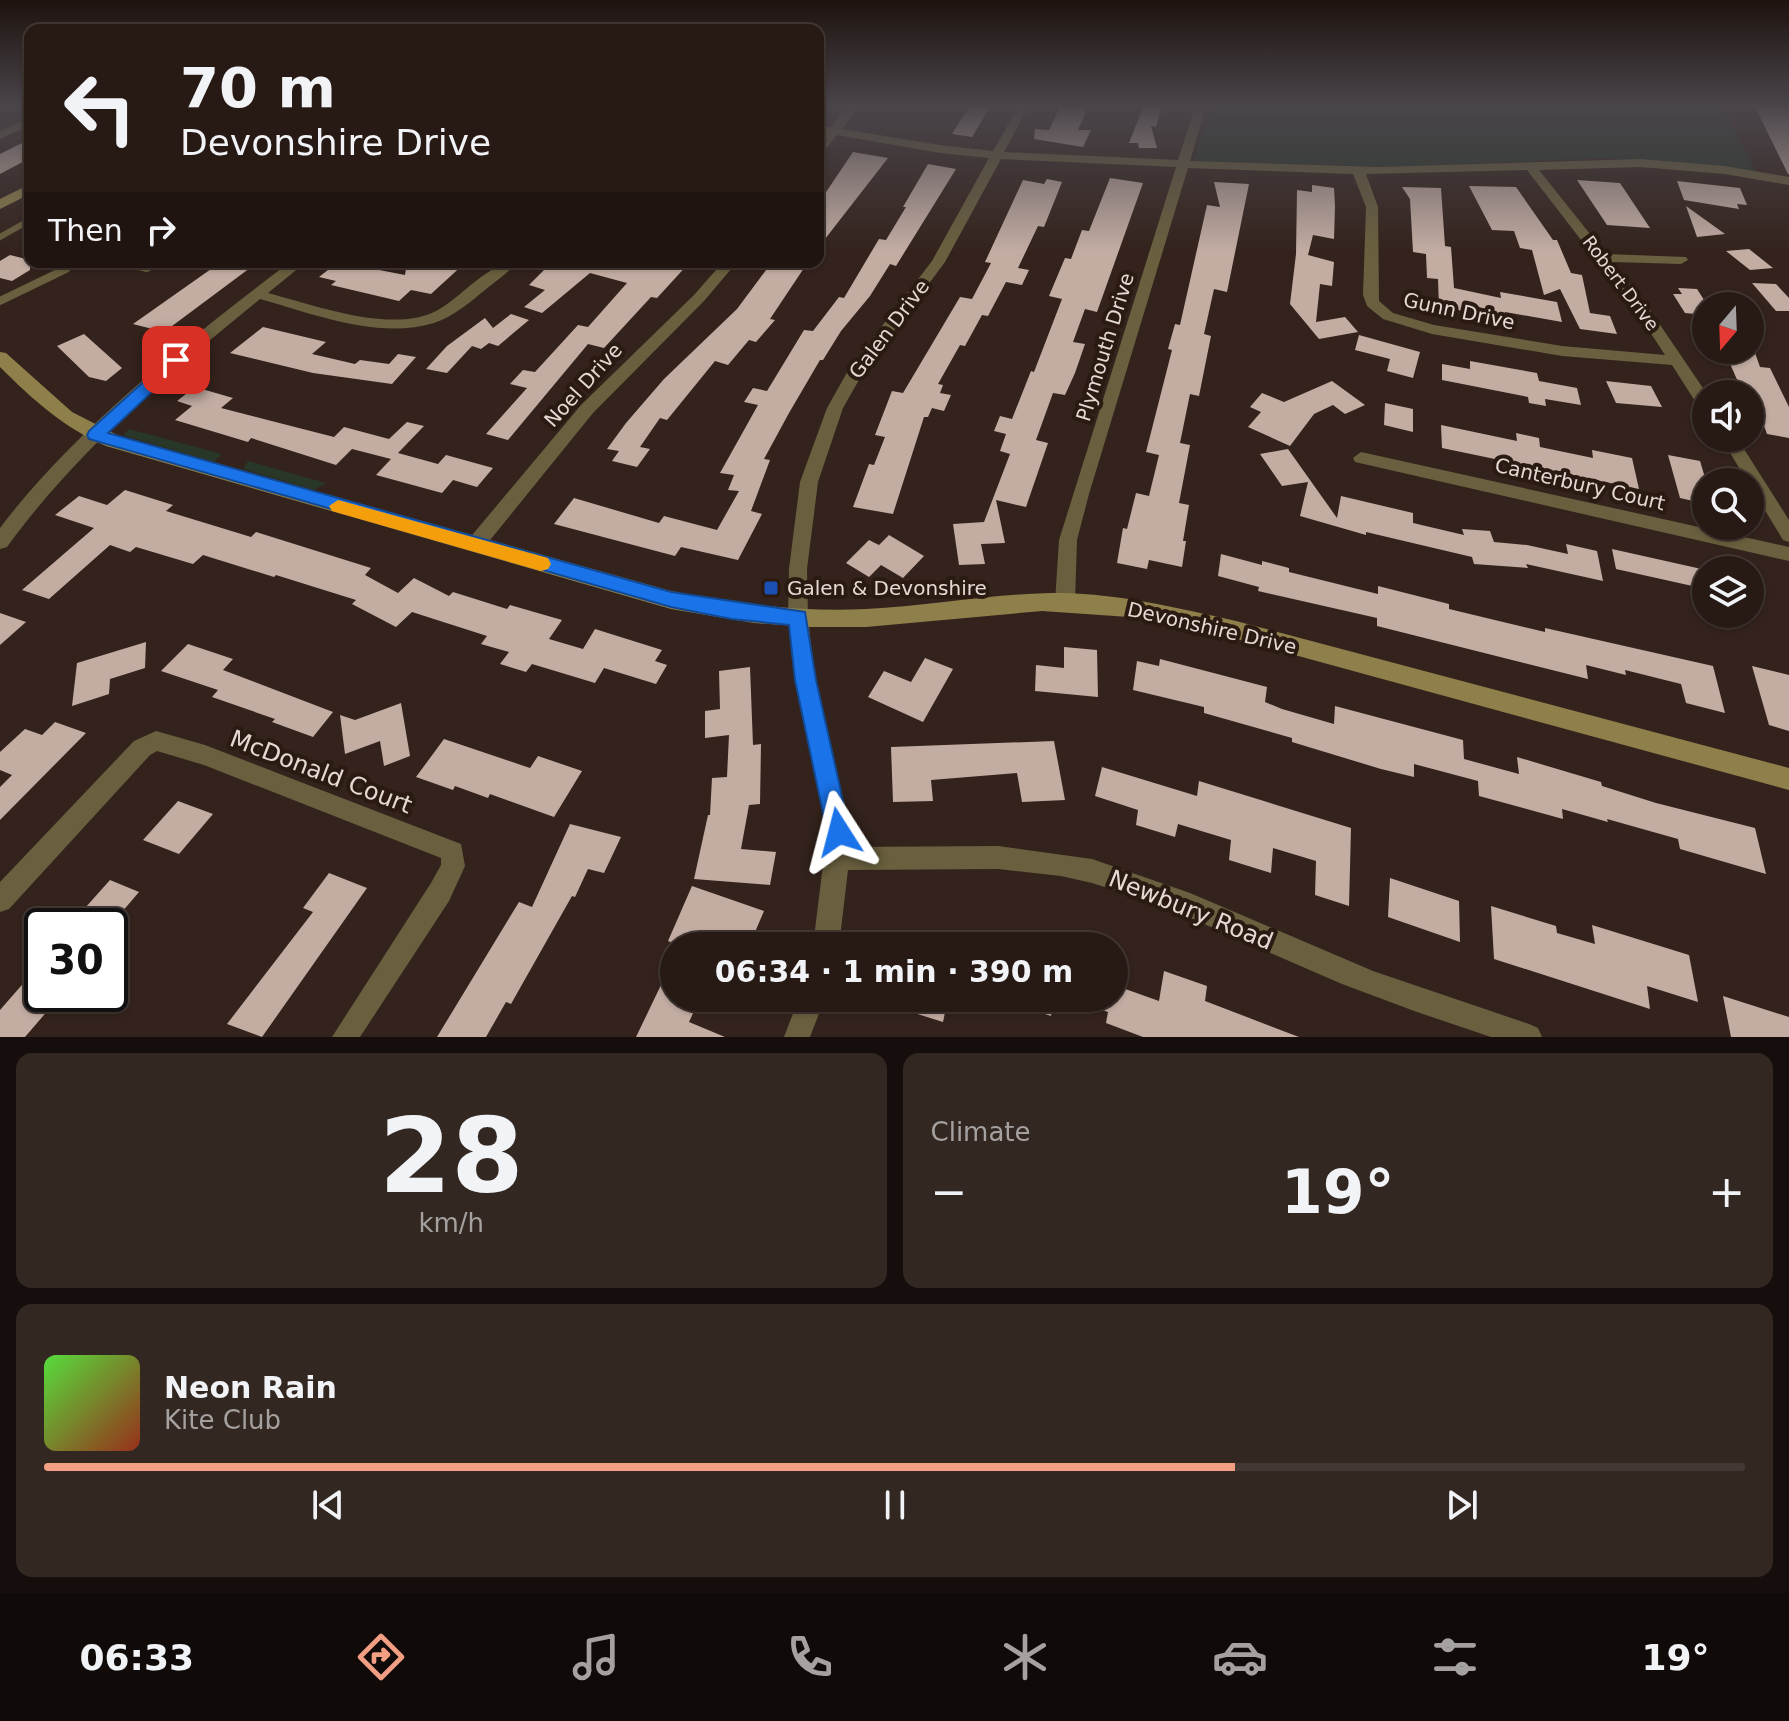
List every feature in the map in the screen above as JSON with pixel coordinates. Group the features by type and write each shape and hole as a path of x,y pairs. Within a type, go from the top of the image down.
{"street":[{"name":"Galen Drive","path":"828,932 838,859 836,809 805,680 798,618 801,522 809,482 835,408 879,337 938,262 997,155"},
{"path":"1005,155 1358,170 1653,164 1789,181"},
{"name":"Plymouth Drive","path":"1065,602 1068,540 1080,494 1186,155"},
{"name":"Robert Drive","path":"1529,165 1602,258 1692,383"},
{"name":"Gunn Drive","path":"1358,170 1372,207 1370,295 1372,303 1388,316 1432,329 1519,345 1678,361"},
{"path":"0,205 24,191"},
{"path":"1602,258 1681,260"},
{"path":"0,542 51,477 95,435 196,343 291,268"},
{"path":"257,294 375,322 403,325 430,319 450,309 503,268"},
{"name":"Noel Drive","path":"475,545 587,409 699,298 725,268"},
{"name":"Devonshire Drive","path":"0,357 46,404 95,435 686,603 798,618 880,617 1014,603 1065,602 1152,611 1236,630 1789,779"},
{"path":"1738,452 1789,535"},
{"name":"Canterbury Court","path":"1361,458 1789,554"},
{"name":"McDonald Court","path":"0,900 142,748 156,741 205,755 446,847 453,852 453,866 440,892 345,1037"},
{"name":"Newbury Road","path":"838,859 968,858 1041,862 1092,871 1150,890 1353,976 1529,1037"},
{"path":"797,1037 807,1012"}],"lane":[{"path":"0,237 24,223"},
{"path":"0,301 68,268"}],"green space":[{"path":"1196,155 1747,155 1755,171 1606,158 1394,167 1194,161"},
{"path":"129,429 222,454 214,462 123,435"},
{"path":"248,461 326,483 315,490 243,469"}],"building":[{"path":"0,155 24,155 24,161 0,174"},
{"path":"851,155 888,158 824,240 824,195"},
{"path":"1779,155 1789,155 1788,174"},
{"path":"928,164 956,169 896,266 890,264 870,296 841,331 789,413 764,459 770,460 751,511 762,514 738,560 681,547 675,556 554,524 574,498 659,523 664,516 717,530 739,491 728,490 734,475 720,473 758,405 744,402 753,388 767,391 804,330 813,331 839,297 844,298 879,239 886,240"},
{"path":"1110,178 1143,183 1097,312 1085,309 1073,342 1085,344 1075,373 1065,395 1053,393 1036,440 1048,443 1026,507 996,500 1005,543 981,544 985,564 959,565 953,524 984,522 1010,454 1000,451 1006,434 994,431 1000,416 1012,419 1031,371 1034,372 1062,299 1049,296 1065,258 1071,259 1082,230 1089,231"},
{"path":"1047,179 1062,182 1044,227 1038,226 1018,268 1029,270 1022,285 1006,282 988,316 982,315 965,346 960,345 938,384 943,385 940,393 951,395 944,411 932,408 928,417 924,417 893,514 853,507 869,464 874,465 885,437 875,435 892,391 903,393 960,297 972,299 991,263 985,262 1023,180 1044,184"},
{"path":"1577,180 1620,183 1650,228 1607,225"},
{"path":"1677,181 1740,188 1747,205 1737,204 1739,209 1684,200"},
{"path":"1214,182 1249,184 1227,292 1214,289 1204,334 1211,336 1199,396 1190,394 1180,443 1190,445 1179,503 1189,505 1182,567 1149,560 1147,569 1117,563 1123,528 1127,529 1136,493 1149,496 1159,455 1146,452 1172,350 1168,349 1175,324 1180,325 1207,205 1220,207"},
{"path":"1312,185 1334,188 1335,206 1334,239 1313,235 1308,255 1334,262 1332,286 1320,284 1316,322 1345,317 1358,332 1319,339 1290,304 1296,254 1297,190 1312,192"},
{"path":"1469,186 1516,187 1553,240 1557,240 1571,273 1582,275 1590,313 1610,316 1617,334 1580,329 1560,289 1544,295 1532,250 1520,248 1514,231 1492,230"},
{"path":"1402,187 1441,188 1445,246 1451,247 1454,288 1501,298 1500,292 1557,302 1562,322 1505,312 1506,320 1439,306 1438,279 1427,278 1426,254 1413,252 1410,199"},
{"path":"1686,206 1725,234 1697,237"},
{"path":"1749,249 1773,268 1750,270 1726,251"},
{"path":"10,255 24,258 24,268 30,270 12,281 0,278 0,261"},
{"path":"212,268 250,268 164,332 133,324"},
{"path":"330,268 369,268 405,275 406,268 459,268 431,294 411,290 399,301 331,285 336,281 319,277"},
{"path":"546,268 684,268 657,298 651,297 604,348 588,344 508,440 486,434 527,388 510,384 523,370 535,372 578,325 588,327 627,283 590,273 542,313 524,307 545,290 529,285"},
{"path":"768,268 804,268 770,319 775,320 756,342 749,340 728,365 715,361 667,420 660,418 640,447 650,449 637,467 612,461 619,451 607,449 626,423 664,379 737,309"},
{"path":"1752,283 1776,284 1789,298 1789,311 1776,311 1764,297 1764,292 1760,292"},
{"path":"1678,288 1697,289 1699,292 1692,292 1692,314 1685,313 1673,294 1682,294"},
{"path":"511,314 529,320 498,346 489,343 481,349 472,346 447,373 426,369 447,346 485,318 493,328"},
{"path":"263,327 326,342 312,354 355,364 360,360 389,364 398,354 416,357 392,384 313,373 230,353"},
{"path":"84,334 122,368 106,381 89,377 57,346"},
{"path":"1359,335 1420,352 1413,378 1387,371 1390,359 1355,350"},
{"path":"1470,361 1537,373 1539,381 1577,388 1581,405 1545,399 1546,406 1529,403 1528,397 1442,380 1442,364 1470,369"},
{"path":"1730,364 1759,364 1760,367 1770,368 1789,407 1789,438 1767,434 1764,426 1764,380 1737,380"},
{"path":"1332,381 1365,405 1345,414 1333,405 1314,414 1290,446 1248,427 1261,412 1250,407 1262,393 1284,402"},
{"path":"1606,381 1651,386 1662,407 1616,403"},
{"path":"195,387 233,398 221,408 334,437 344,427 389,439 407,422 424,426 398,453 438,464 446,455 493,468 477,487 453,480 442,493 376,475 391,459 352,449 336,465 251,438 248,442 175,420 192,406 177,401"},
{"path":"1385,403 1413,409 1413,432 1384,425"},
{"path":"1441,425 1517,441 1516,433 1539,438 1540,447 1593,458 1592,450 1632,458 1639,489 1442,448"},
{"path":"1288,449 1337,518 1341,496 1413,513 1413,523 1464,535 1462,529 1490,531 1494,542 1568,554 1566,544 1597,551 1603,581 1526,564 1528,568 1474,564 1472,557 1366,532 1366,535 1300,516 1308,482 1282,486 1260,454"},
{"path":"1668,455 1700,461 1702,468 1692,468 1692,501 1680,498"},
{"path":"125,490 173,505 166,511 251,537 256,532 371,568 365,575 398,593 414,578 449,596 453,592 507,609 510,605 562,620 549,639 583,649 595,629 662,650 655,661 667,665 656,684 604,668 595,683 532,664 526,672 500,664 509,652 481,644 487,636 412,612 396,627 352,604 356,600 276,575 274,577 203,555 193,564 136,547 130,552 110,545 49,599 22,590 94,528 55,515 79,496 107,505"},
{"path":"889,535 924,556 903,578 881,565 869,577 846,563 869,540 879,545"},
{"path":"1612,549 1692,567 1692,586 1616,569"},
{"path":"1221,554 1262,565 1262,561 1289,568 1289,572 1378,594 1378,586 1449,604 1449,609 1545,632 1545,628 1713,666 1725,713 1686,703 1681,684 1625,670 1626,675 1586,665 1588,679 1377,626 1377,618 1258,591 1259,587 1218,576"},
{"path":"0,613 26,622 0,645"},
{"path":"146,642 145,668 110,679 109,694 72,706 77,663"},
{"path":"188,644 233,659 223,670 333,712 313,737 272,722 275,719 212,697 218,690 161,671"},
{"path":"1064,647 1097,650 1098,697 1035,691 1036,665 1064,668"},
{"path":"925,658 953,669 923,722 868,697 884,671 911,682"},
{"path":"1160,659 1267,687 1265,702 1334,724 1335,706 1463,740 1464,759 1519,774 1517,757 1601,782 1602,786 1656,803 1755,828 1766,874 1680,849 1678,839 1562,809 1563,819 1479,796 1478,781 1414,764 1414,777 1381,769 1292,742 1292,738 1204,713 1204,707 1133,690 1137,661 1159,666"},
{"path":"1752,666 1789,675 1789,731 1769,725"},
{"path":"750,667 753,745 761,744 760,804 749,805 741,849 776,852 770,885 694,879 710,815 712,778 727,777 729,735 705,738 705,711 720,709 719,671"},
{"path":"401,703 410,756 384,766 380,741 345,754 340,715 355,720"},
{"path":"55,722 86,733 0,820 0,787 12,775 0,770 0,752 25,729 42,735"},
{"path":"444,739 530,768 538,756 582,771 554,817 490,794 488,798 455,786 453,790 416,777"},
{"path":"1054,741 1065,800 1022,802 1017,773 931,780 933,801 893,802 891,747"},
{"path":"1102,767 1197,796 1199,781 1351,828 1349,906 1315,895 1316,861 1273,848 1271,873 1229,860 1231,840 1178,824 1175,837 1136,825 1138,810 1095,796"},
{"path":"178,801 213,814 179,854 143,840"},
{"path":"570,824 621,837 604,873 588,869 575,897 572,896 511,1004 506,1002 486,1037 437,1037 519,902 532,907"},
{"path":"329,873 367,888 262,1037 227,1024 313,912 303,908"},
{"path":"1390,878 1459,901 1460,942 1388,917"},
{"path":"110,880 139,892 125,908 85,908"},
{"path":"692,886 764,911 755,932 672,932"},
{"path":"1491,906 1556,926 1557,933 1595,944 1592,925 1689,955 1698,1002 1647,986 1650,1009 1494,959"},
{"path":"1164,971 1207,986 1205,1001 1299,1037 1143,1037 1106,1023 1108,1012 1128,1012 1128,990 1159,1001"},
{"path":"24,983 24,1012 47,1012 25,1037 0,1037 0,1010"},
{"path":"660,987 660,1012 694,1012 689,1022 725,1037 636,1037"},
{"path":"1723,996 1789,1017 1789,1037 1731,1037"},
{"path":"911,1012 945,1012 943,1022"}],"slow traffic":[{"path":"338,506 541,564"}],"place":[{"name":"Galen & Devonshire","path":"771,588"}],"route":[{"path":"176,360 95,435 149,453 671,600 701,607 798,618 805,680 839,832"}]}
